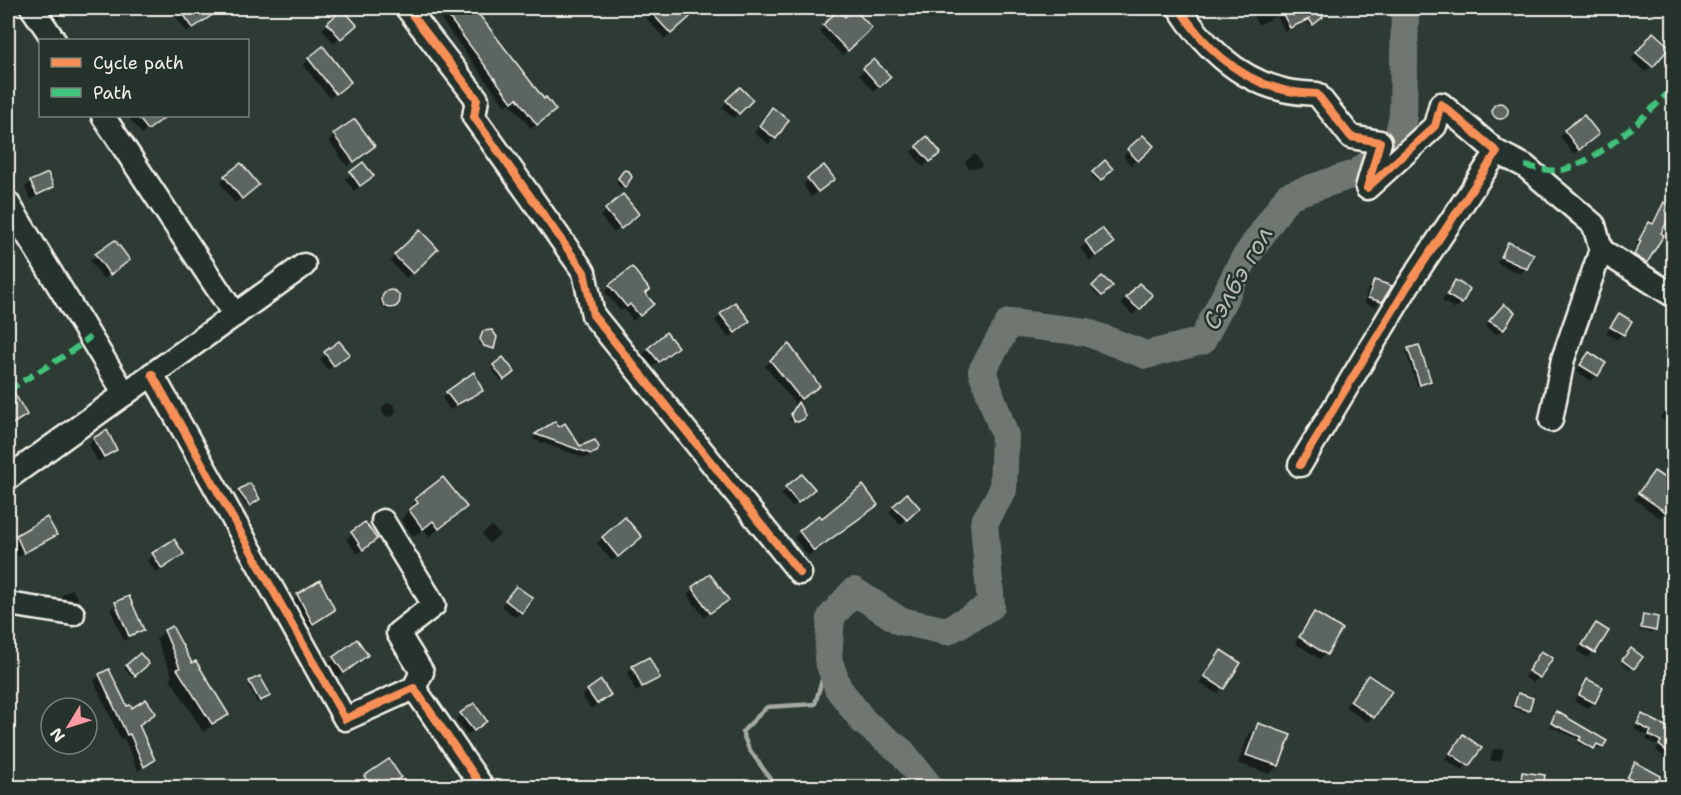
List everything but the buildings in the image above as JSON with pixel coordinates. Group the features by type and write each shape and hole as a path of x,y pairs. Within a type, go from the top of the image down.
{"street":[{"path":"32,8 53,39"},
{"path":"407,8 477,99 474,117 584,272 593,315 800,573"},
{"path":"1179,8 1189,23 1216,53 1252,79 1281,90 1317,94 1351,137 1380,142 1367,188 1435,126 1441,104 1497,152 1525,166 1594,225 1601,250 1563,359 1551,420"},
{"path":"104,117 236,315"},
{"path":"1300,465 1407,287 1497,152"},
{"path":"8,203 125,394"},
{"path":"1601,250 1674,296"},
{"path":"8,478 304,265"},
{"path":"152,374 345,719 414,688 422,672 398,633 434,605 383,521"},
{"path":"8,604 74,614"},
{"path":"414,688 483,788"}],"waterway":[{"name":"Сэлбэ гол","path":"927,788 928,785 902,752 864,722 838,688 828,659 831,617 854,591 900,621 947,631 991,606 984,523 1003,490 1005,436 982,371 1009,323 1086,332 1146,355 1202,341 1243,261 1288,196 1357,173 1397,142 1403,116 1405,8"},
{"path":"777,788 749,749 742,732 767,707 815,704 828,659"}],"marked path":[{"path":"1525,166 1562,170 1577,165 1622,136 1674,87"},
{"path":"8,391 90,337"}],"cycle path":[{"path":"407,8 477,99 474,117 584,272 593,315 800,573"},
{"path":"1179,8 1210,47 1235,68 1264,84 1293,92 1317,94 1351,137 1380,142 1367,188 1435,126 1441,104 1497,152 1407,287 1300,465"},
{"path":"152,374 345,719 414,688 483,788"}]}
